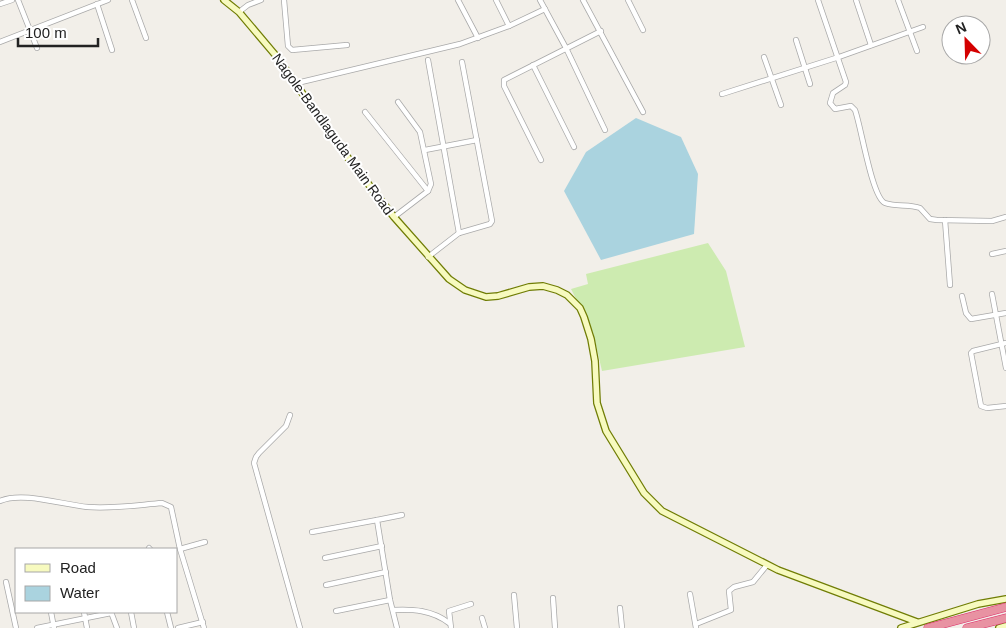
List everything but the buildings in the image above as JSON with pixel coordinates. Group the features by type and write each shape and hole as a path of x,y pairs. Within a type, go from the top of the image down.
{"highway":[{"path":"928,628 1006,607"},
{"path":"967,628 1006,618"}],"street":[{"path":"0,4 12,0"},
{"path":"18,0 37,48"},
{"path":"0,42 108,0"},
{"path":"132,0 146,38"},
{"name":"Nagole-Bandlaguda Main Road","path":"224,0 239,12 263,39 297,83 345,154 394,217 449,280 486,297 543,286 557,290 573,301 584,317 591,339 595,361 597,403 606,431 644,493 662,511 768,565 917,622"},
{"path":"239,12 248,5 261,0"},
{"path":"284,0 288,46 292,50 347,45"},
{"path":"458,0 478,38"},
{"path":"496,0 509,26"},
{"path":"540,0 566,48 605,130"},
{"path":"584,0 643,112"},
{"path":"628,0 643,30"},
{"path":"818,0 846,82 845,85 833,93 830,103 835,109 851,106 855,110 879,199 886,204 920,208 930,219 992,221 1006,217"},
{"path":"856,0 871,45"},
{"path":"898,0 917,51"},
{"path":"97,4 112,50"},
{"path":"297,83 478,38 545,9"},
{"path":"722,94 839,57 923,27"},
{"path":"541,160 503,83 504,80 601,31"},
{"path":"796,40 810,84"},
{"path":"764,57 781,106"},
{"path":"428,60 459,233"},
{"path":"428,257 459,233 490,224 492,221 462,62"},
{"path":"533,65 574,147"},
{"path":"394,217 428,191 432,184 418,128 398,102"},
{"path":"365,112 428,191"},
{"path":"425,150 477,140"},
{"path":"946,220 950,286"},
{"path":"992,254 1006,251"},
{"path":"992,294 1004,344 1006,368"},
{"path":"962,296 966,313 971,319 1006,313"},
{"path":"1004,344 972,351 971,354 981,406 987,408 1006,406"},
{"path":"290,416 286,426 259,453 254,464 300,628"},
{"path":"0,501 8,498 31,498 90,507 162,503 168,505 171,507 180,549 204,628"},
{"path":"312,532 402,515"},
{"path":"377,520 390,600 397,628"},
{"path":"180,549 206,542"},
{"path":"324,558 382,546"},
{"path":"690,594 696,626 730,610 729,591 734,587 753,582 768,565"},
{"path":"326,585 386,572"},
{"path":"6,582 16,628"},
{"path":"514,595 517,628"},
{"path":"553,598 555,628"},
{"path":"901,628 978,604 1006,599"},
{"path":"336,611 390,600"},
{"path":"450,625 448,614 451,610 471,604"},
{"path":"620,608 622,628"},
{"path":"392,610 413,609 426,611 450,625"},
{"path":"51,613 54,626"},
{"path":"84,613 87,628"},
{"path":"37,628 54,626 107,613"},
{"path":"111,613 117,628"},
{"path":"131,613 134,628"},
{"path":"167,613 171,628"},
{"path":"482,618 485,628"},
{"path":"178,628 203,622"},
{"path":"998,628 1006,626"}],"green space":[{"path":"708,243 726,271 745,347 602,371 593,332 571,289 588,284 586,274"}],"water":[{"path":"636,118 681,137 698,174 694,234 601,260 564,191 586,152"}]}
